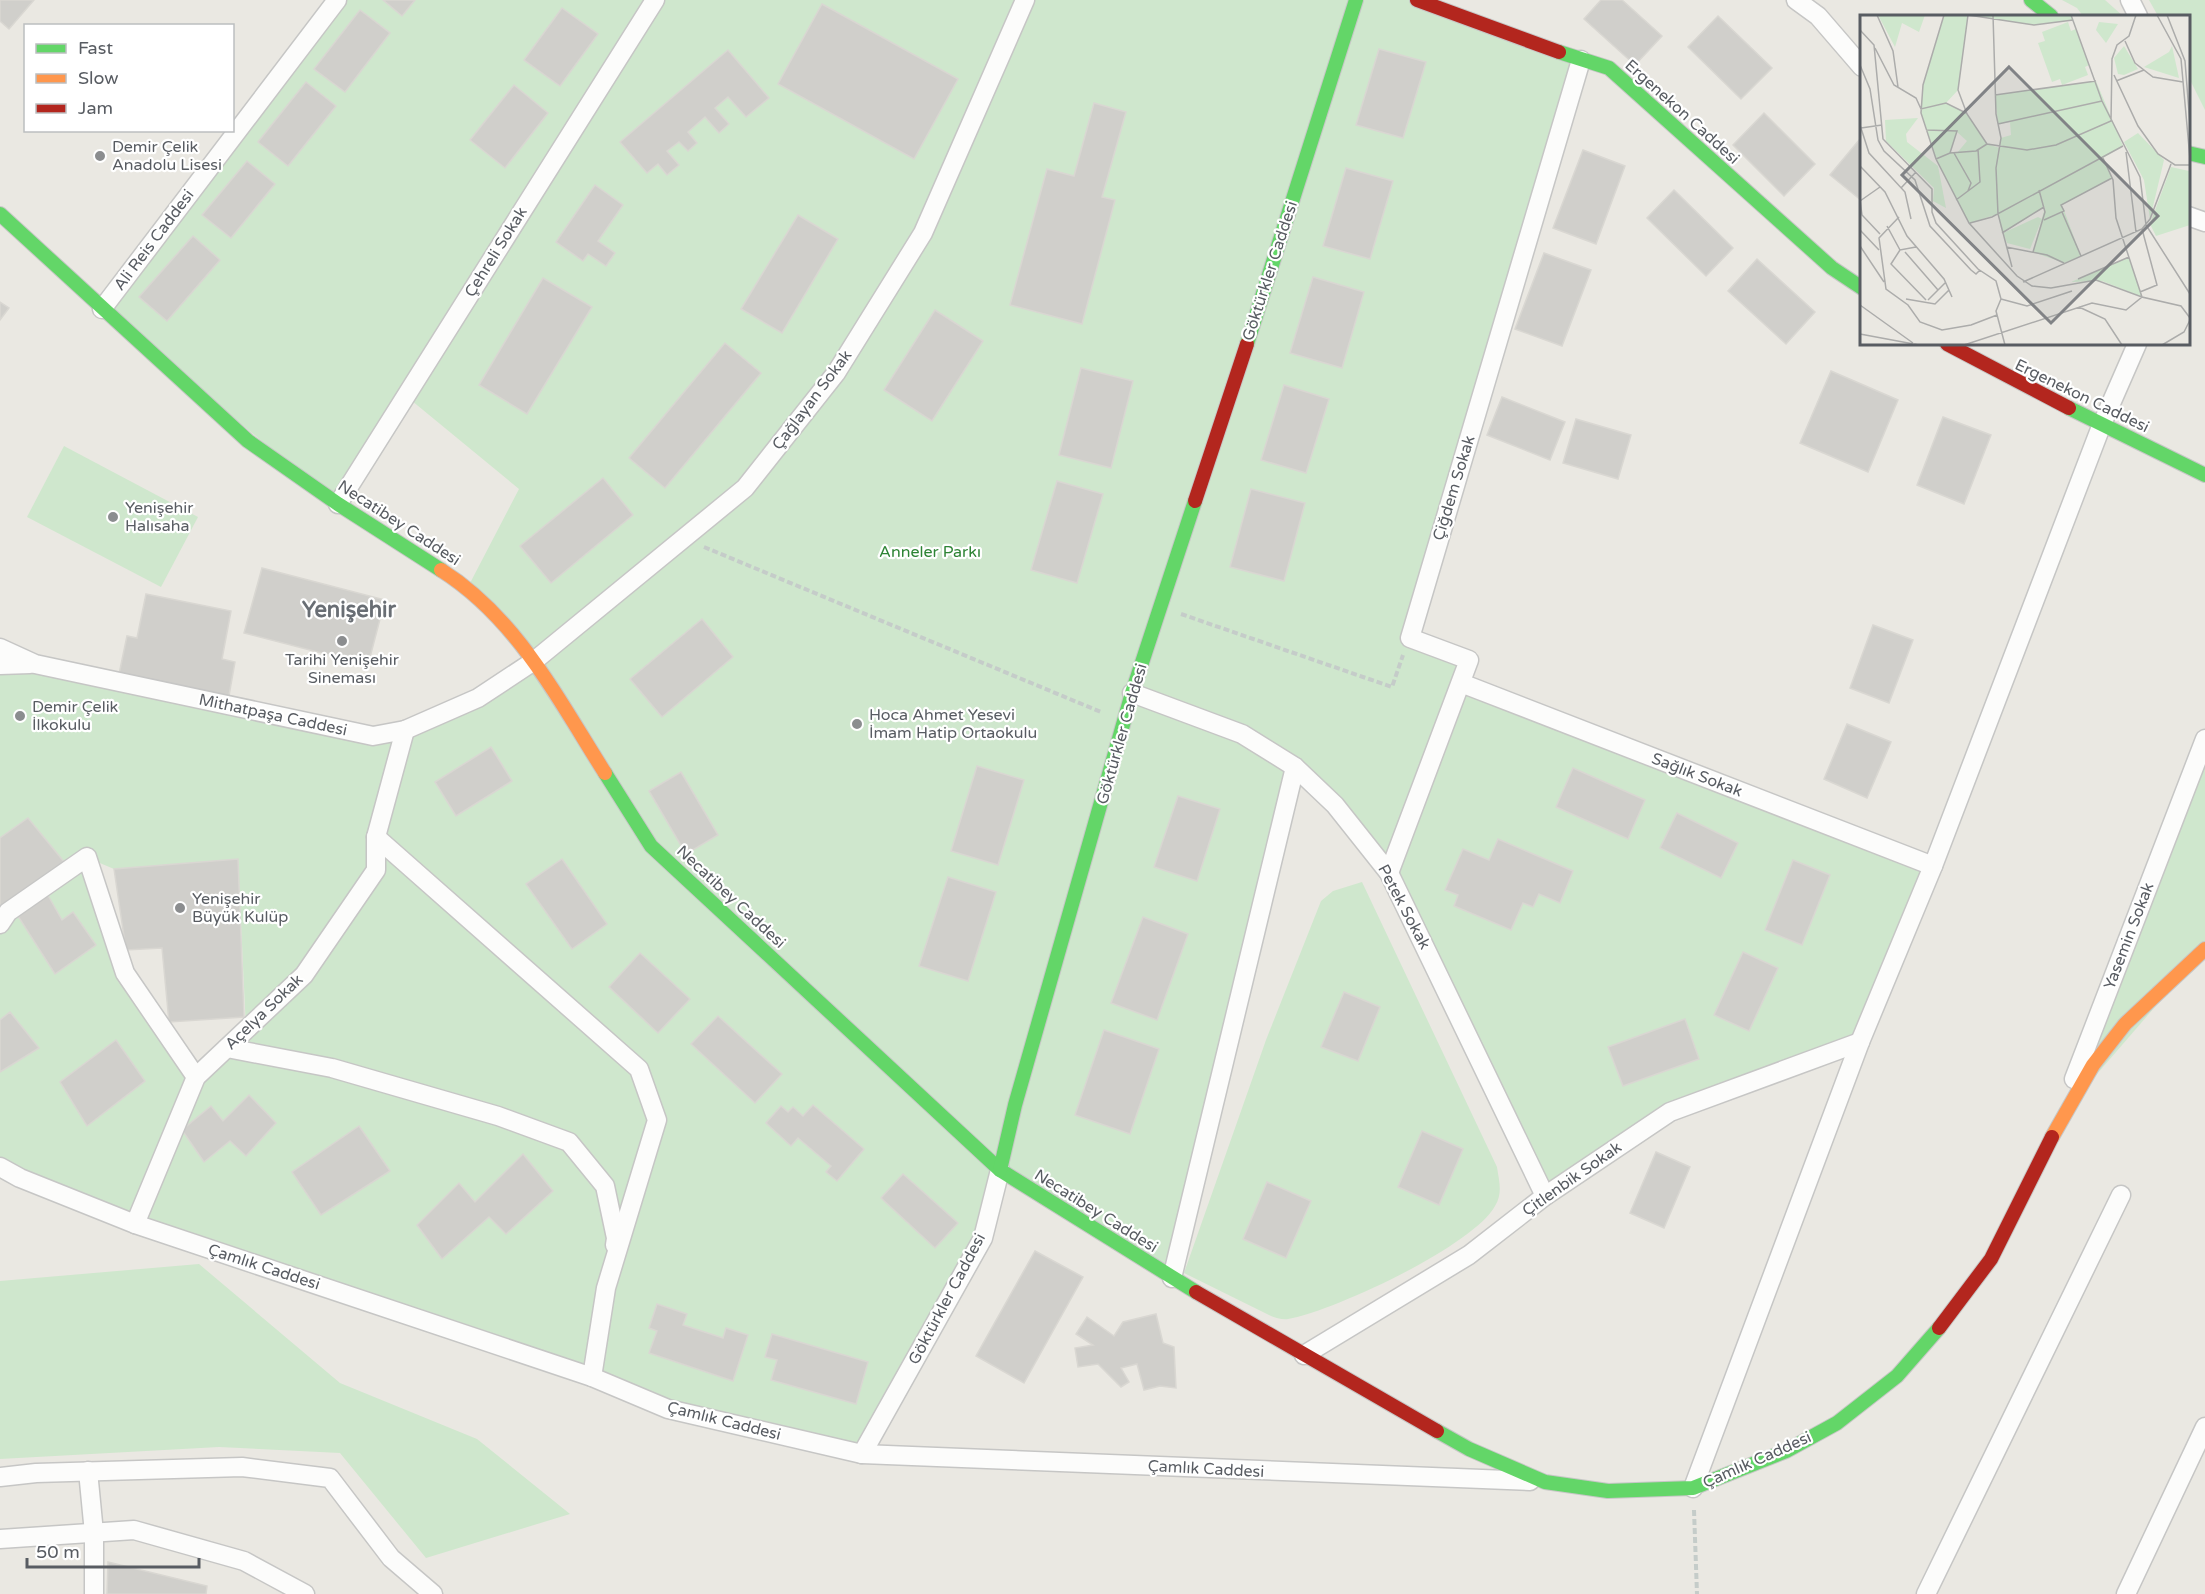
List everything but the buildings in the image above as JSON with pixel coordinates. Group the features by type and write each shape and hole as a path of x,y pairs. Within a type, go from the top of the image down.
{"street":[{"name":"Ali Reis Caddesi","path":"102,309 337,0"},
{"name":"Çehreli Sokak","path":"338,504 655,0"},
{"name":"Çağlayan Sokak","path":"534,661 745,488 836,373 923,233 1025,0"},
{"name":"Göktürkler Caddesi","path":"862,1454 983,1238 1015,1105 1132,693 1356,0"},
{"name":"Ergenekon Caddesi","path":"1417,0 1581,60 1609,68 1824,261 1860,287"},
{"path":"1796,0 1818,16 1860,65"},
{"path":"2031,0 2050,15"},
{"path":"2130,0 2138,15"},
{"name":"Çiğdem Sokak","path":"1410,638 1581,60"},
{"path":"2190,153 2205,157"},
{"name":"Necatibey Caddesi","path":"0,214 248,441 338,504 468,587 505,623 534,661 651,846 1000,1170 1172,1278 1468,1449 1545,1482"},
{"path":"2190,217 2205,222"},
{"name":"Ergenekon Caddesi","path":"1949,345 2001,374 2205,475"},
{"path":"1693,1488 1860,1042 1933,866 2102,424 2137,345"},
{"path":"1389,873 1469,660 1410,638"},
{"name":"Mithatpaşa Caddesi","path":"0,648 35,664 373,736 405,730 478,698 534,661"},
{"path":"0,665 35,664"},
{"name":"Sağlık Sokak","path":"1461,683 1933,866"},
{"name":"Petek Sokak","path":"1132,693 1242,734 1294,767 1335,805 1389,873 1545,1196"},
{"name":"Açelya Sokak","path":"135,1224 196,1077 304,975 376,870 376,837 405,730"},
{"name":"Yasemin Sokak","path":"2053,1134 2205,739"},
{"path":"1172,1278 1294,767"},
{"path":"376,837 639,1068 657,1120 606,1287"},
{"path":"0,924 8,912 87,858 124,973 196,1077"},
{"name":"Çamlık Caddesi","path":"0,1167 20,1178 135,1224 592,1377 668,1409 862,1454 1545,1482 1608,1491 1693,1488 1797,1445 1838,1422 1897,1376 1990,1259 2053,1134 2093,1065 2125,1024 2205,949"},
{"name":"Çitlenbik Sokak","path":"1304,1355 1469,1255 1545,1196 1670,1112 1860,1042"},
{"path":"227,1048 332,1068 498,1116 569,1142 605,1186 616,1238 592,1377"},
{"path":"1926,1594 2121,1194"},
{"path":"2126,1594 2205,1427"},
{"path":"0,1477 88,1471 242,1467 330,1478 391,1558 433,1594"},
{"path":"88,1471 94,1533 94,1594"},
{"path":"0,1539 134,1530 244,1561 305,1594"}],"path":[{"path":"682,539 1124,721"},
{"path":"1161,607 1392,687 1410,638"},
{"path":"1693,1488 1697,1594"}],"green space":[{"name":"Anneler Parkı","path":"337,0 1417,0 1581,60 1410,638 1469,660 1461,683 1933,866 1860,1042 1670,1112 1545,1196 1389,873 1295,767 1172,1278 1000,1170 983,1238 862,1454 668,1409 0,1167 0,665 373,736 405,730 533,661 468,587 519,489 406,396 338,504 102,309","holes":["88,858 114,869 238,859 246,1029 195,1077 125,973"]},
{"path":"2062,0 2105,0 2122,15 2082,15 2077,8"},
{"path":"2149,0 2205,0 2205,110 2190,80 2190,15 2157,15"},
{"name":"Yenişehir Halısaha","path":"64,446 198,517 161,587 27,517"},
{"path":"2205,739 2205,949 2065,1111"},
{"path":"1362,882 1497,1167 1499,1196 1495,1206 1482,1222 1432,1257 1337,1304 1288,1319 1279,1319 1184,1273 1266,1040 1321,901 1333,891"},
{"path":"199,1264 340,1383 477,1439 570,1514 426,1558 340,1453 219,1447 0,1459 0,1281"}],"traffic: fast":[{"path":"1247,344 1356,0"},
{"path":"2031,0 2050,15"},
{"path":"1559,52 1609,68 1832,268 1860,287"},
{"path":"2190,153 2205,157"},
{"path":"0,214 248,441 338,504 441,570"},
{"path":"2069,408 2205,475"},
{"path":"1000,1170 1015,1105 1132,693 1195,501"},
{"path":"605,773 651,846 1000,1170 1196,1292"},
{"path":"1437,1431 1469,1449 1545,1482 1608,1491 1693,1488 1786,1451 1837,1423 1897,1376 1939,1328"}],"traffic: slow":[{"path":"441,570 468,589 514,636 552,689 605,773"},
{"path":"2052,1137 2093,1065 2125,1024 2205,949"}],"traffic: jam":[{"path":"1417,0 1559,52"},
{"path":"1195,501 1247,344"},
{"path":"1949,345 2069,408"},
{"path":"1939,1328 1991,1259 2052,1137"},
{"path":"1196,1292 1437,1431"}],"place":[{"name":"Demir Çelik Anadolu Lisesi","path":"100,156"},
{"name":"Yenişehir Halısaha","path":"113,517"},
{"name":"Tarihi Yenişehir Sineması","path":"342,641"},
{"name":"Demir Çelik İlkokulu","path":"20,716"},
{"name":"Hoca Ahmet Yesevi İmam Hatip Ortaokulu","path":"857,724"},
{"name":"Yenişehir Büyük Kulüp","path":"180,908"}],"district":[{"name":"Yenişehir","path":"349,610"}]}
